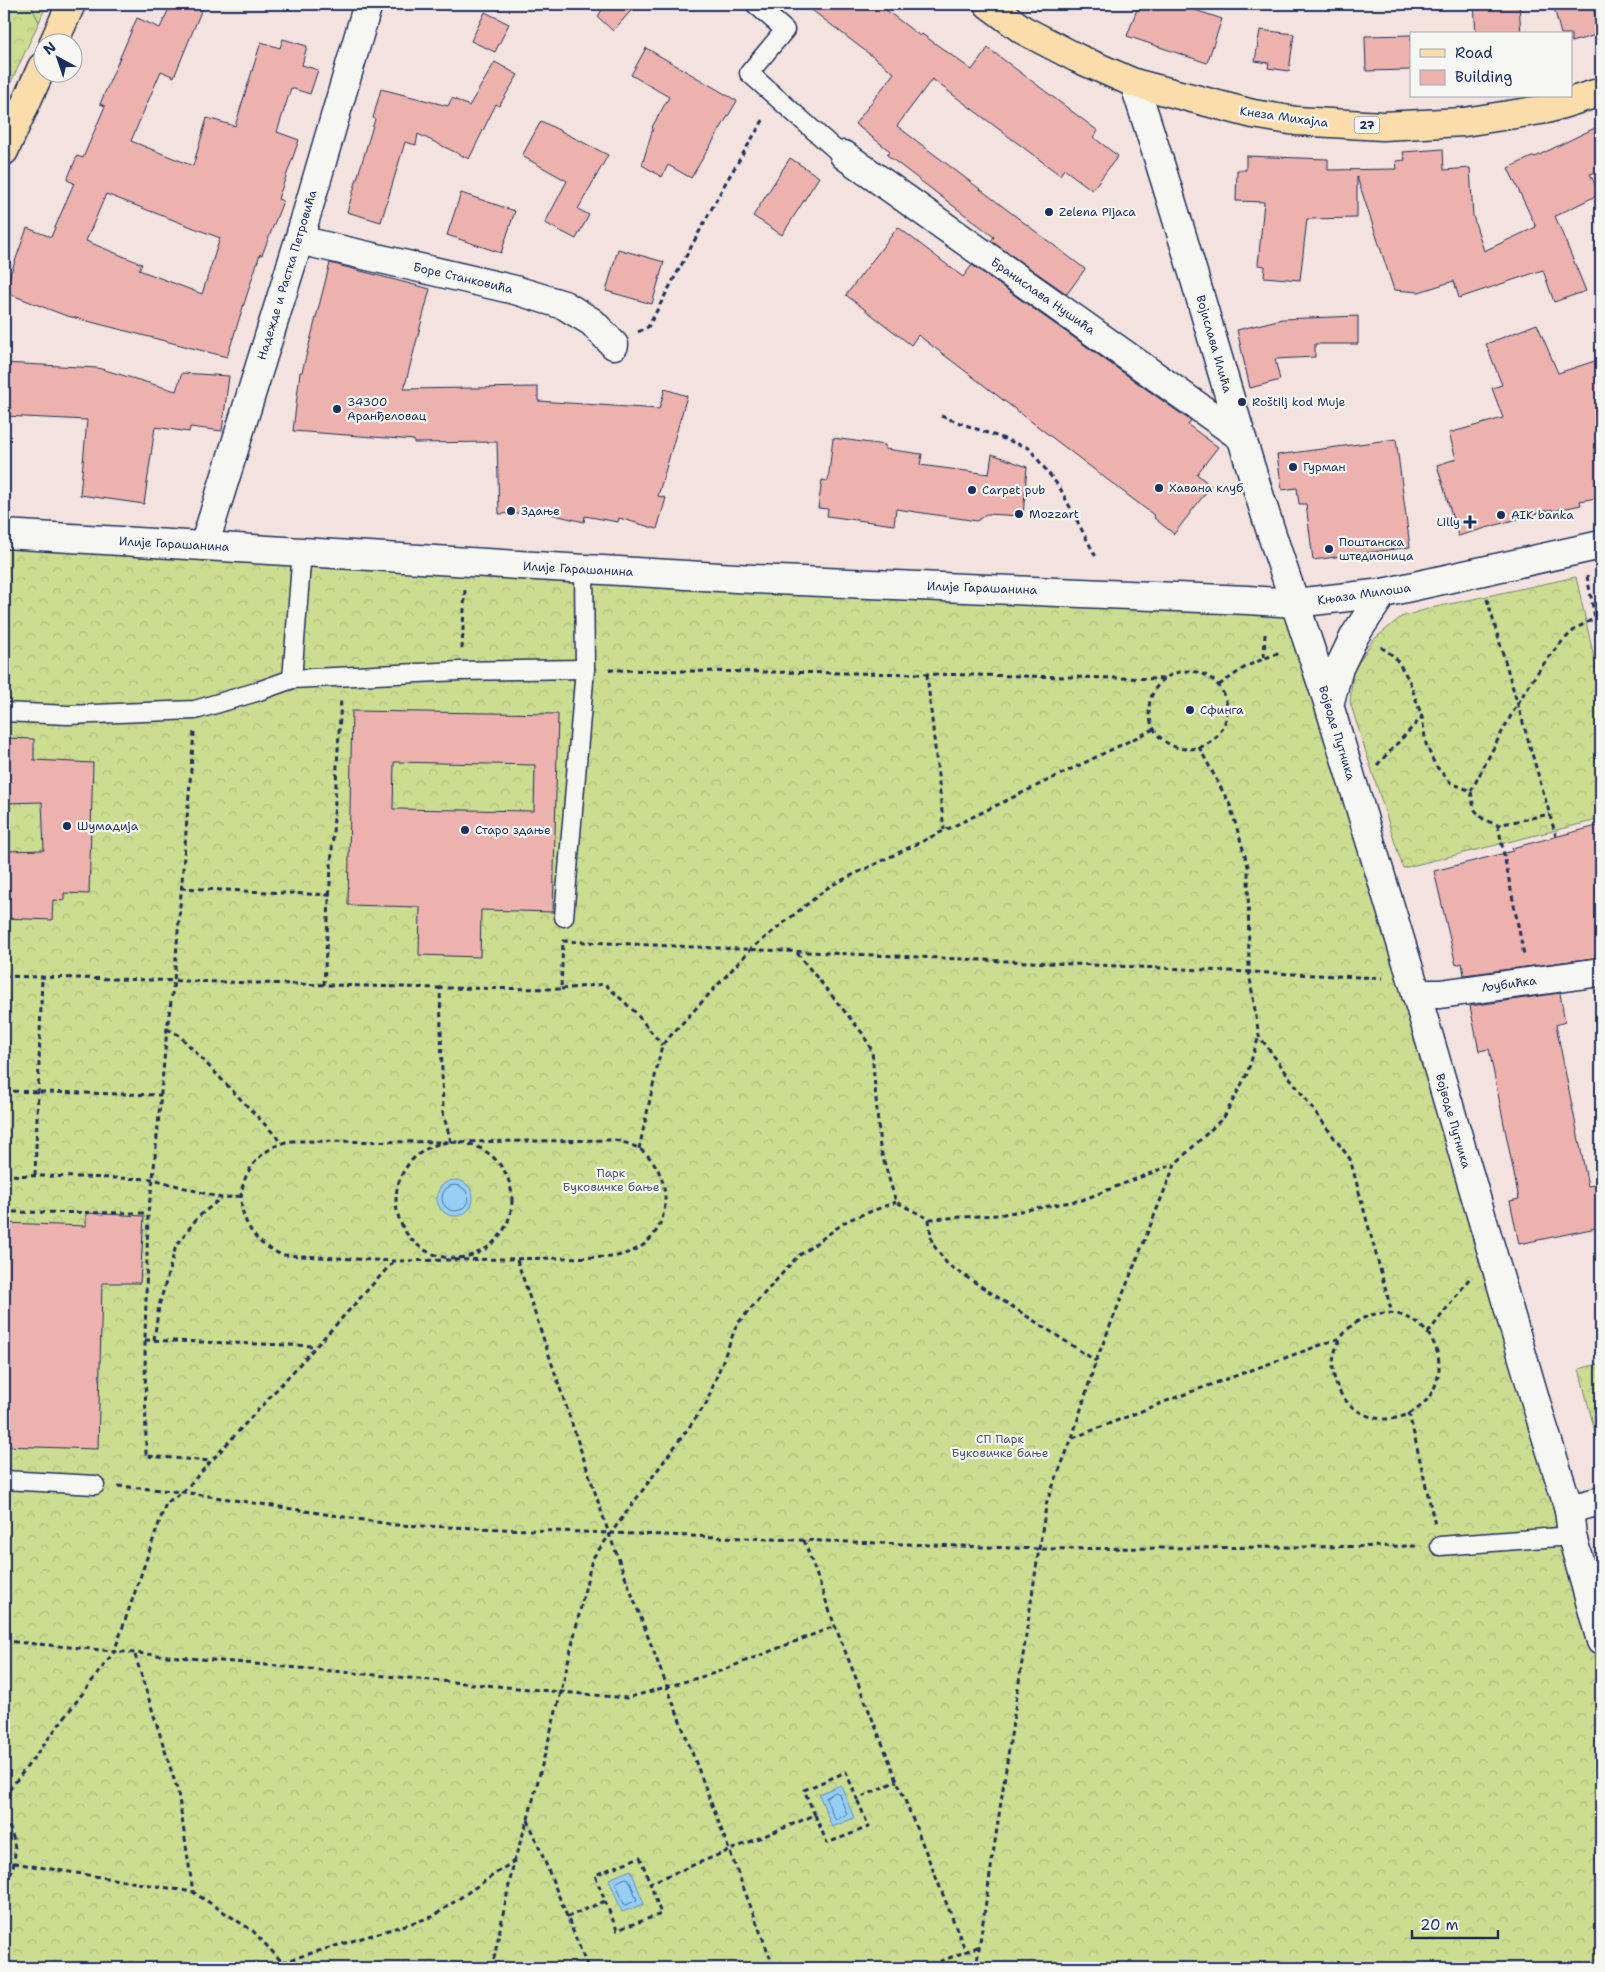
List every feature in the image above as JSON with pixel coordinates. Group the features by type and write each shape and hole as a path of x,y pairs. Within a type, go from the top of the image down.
{"main road":[{"path":"58,32 71,4"},
{"name":"Кнеза Михајла","path":"988,4 1009,13 1024,30 1077,58 1134,83 1253,114 1296,120 1382,126 1428,125 1507,116 1547,109 1601,92"},
{"path":"4,151 35,82"}],"street":[{"name":"Надежде и Растка Петровића","path":"204,546 299,240 368,4"},
{"name":"Војислава Илића","path":"1134,83 1163,173 1241,437 1295,604"},
{"name":"Бранислава Нушића","path":"844,155 1241,437"},
{"name":"Боре Станковића","path":"299,240 515,290 564,305 592,322 614,345"},
{"name":"Илије Гарашанина","path":"4,534 584,570 1152,596"},
{"name":"Књаза Милоша","path":"1152,596 1295,604 1383,593 1601,545"},
{"path":"1329,705 1339,668 1355,635 1383,593"},
{"name":"Војводе Путника","path":"1295,604 1329,705 1416,994 1571,1522 1601,1641"},
{"name":"Љубићка","path":"1416,994 1440,994 1601,972"},
{"path":"1571,1522 1601,1501"}],"lane":[{"path":"755,4 785,30 749,73 837,151 844,155"},
{"path":"292,679 302,551"},
{"path":"564,917 585,669 584,570"},
{"path":"4,712 68,715 195,710 292,679 460,671 585,669"},
{"path":"4,1480 95,1484"},
{"path":"1440,1546 1571,1522"}],"path":[{"path":"614,345 648,327 722,190 777,98"},
{"path":"941,416 1030,448 1060,488 1098,559"},
{"path":"1480,571 1556,836"},
{"path":"1587,575 1601,649"},
{"path":"464,620 466,585"},
{"path":"1550,814 1498,825 1484,820 1474,809 1471,791 1518,705 1552,653 1573,630 1595,618"},
{"path":"1264,657 1265,634"},
{"path":"1380,646 1395,657 1409,680 1422,717 1426,744 1434,765 1451,783 1471,791"},
{"path":"1219,685 1246,666 1287,649"},
{"path":"585,669 1164,679"},
{"path":"1193,671 1207,676 1219,685 1226,699 1227,714 1223,728 1213,740 1200,747 1186,749 1174,746 1162,739 1154,729 1150,716 1150,702 1155,690 1164,679 1178,672 1193,671"},
{"path":"927,674 944,830"},
{"path":"324,985 342,676"},
{"path":"195,710 174,981 167,1029 148,1213 145,1340 146,1456 211,1461"},
{"path":"1371,770 1382,762 1422,717"},
{"path":"639,1149 662,1045 751,949 830,886 1154,729"},
{"path":"796,952 863,1034 872,1051 880,1148 896,1202 929,1219 998,1215 1082,1200 1175,1164 1224,1117 1247,1074 1259,1036 1249,972 1248,866 1230,805 1200,747"},
{"path":"1498,825 1530,981"},
{"path":"181,888 330,895"},
{"path":"561,989 563,941 1383,978"},
{"path":"4,976 440,988 561,989 606,984 636,1012 662,1045"},
{"path":"35,1176 42,978"},
{"path":"440,988 442,1113 451,1142"},
{"path":"167,1029 179,1035 276,1136 280,1143"},
{"path":"1259,1036 1350,1160 1392,1313"},
{"path":"4,1091 161,1095"},
{"path":"280,1143 259,1157 248,1171 241,1196 246,1221 254,1236 267,1247 282,1255 394,1261 458,1258 480,1252 498,1239 510,1219 513,1196 506,1174 493,1156 473,1145 451,1142 429,1148 410,1162 399,1182 396,1204 402,1226 416,1244 436,1256 458,1258 517,1260 614,1257 629,1253 644,1245 655,1233 659,1225 666,1201 664,1184 658,1168 639,1149 615,1140 289,1141 280,1143"},
{"path":"976,1968 1047,1501 1072,1438 1096,1361 1175,1164"},
{"path":"4,1175 153,1179 221,1198 241,1196"},
{"path":"154,1340 159,1306 176,1246 197,1218 221,1198"},
{"path":"492,1968 514,1861 528,1819 561,1692 592,1559 706,1404 737,1324 797,1257 848,1220 896,1202"},
{"path":"4,1212 148,1213"},
{"path":"929,1219 932,1243 948,1265 1096,1361"},
{"path":"1428,1333 1491,1251"},
{"path":"517,1260 609,1534 774,1968"},
{"path":"4,1797 114,1652 166,1503 183,1492 394,1261"},
{"path":"1392,1313 1406,1316 1418,1323 1428,1333 1436,1347 1438,1378 1432,1392 1422,1405 1409,1414 1390,1419 1371,1417 1354,1408 1340,1394 1333,1376 1334,1356 1340,1338 1354,1323 1372,1314 1392,1313"},
{"path":"1072,1438 1176,1397 1340,1338"},
{"path":"145,1340 317,1346"},
{"path":"95,1484 183,1492 396,1525 1039,1548 1440,1546 1409,1414"},
{"path":"804,1540 835,1626 966,1952"},
{"path":"4,1641 626,1698 715,1673 835,1626"},
{"path":"135,1654 178,1792 193,1892"},
{"path":"846,1772 857,1799 869,1827 826,1843 804,1790 846,1772"},
{"path":"857,1799 897,1781"},
{"path":"650,1883 815,1815"},
{"path":"4,1819 8,1824 15,1843 14,1863 4,1884"},
{"path":"528,1819 588,1968"},
{"path":"640,1858 650,1883 661,1914 617,1930 594,1875 640,1858"},
{"path":"282,1962 432,1917 514,1861"},
{"path":"14,1863 193,1892 253,1931 282,1962 284,1968"},
{"path":"567,1916 605,1901"},
{"path":"923,1968 980,1946"}],"green space":[{"path":"4,4 30,4 39,22 34,32 32,32 32,37 4,97"},
{"path":"30,4 47,4 39,22"},
{"name":"Парк Буковичке бање","path":"4,528 1295,603 1601,1656 1601,1968 4,1968"},
{"path":"1576,577 1601,689 1601,819 1403,868 1350,702 1353,671 1373,640 1401,617 1431,608"},
{"path":"1601,1363 1601,1447 1599,1447 1579,1369"}],"water":[{"path":"455,1180 462,1181 468,1185 472,1191 472,1205 468,1211 462,1215 455,1216 448,1215 442,1211 438,1205 437,1198 438,1191 442,1185 448,1181"},
{"path":"841,1785 854,1818 832,1827 819,1794"},
{"path":"631,1870 644,1904 622,1912 609,1879"}],"building":[{"path":"171,4 204,4 174,77 161,71 131,141 193,166 207,118 235,126 261,42 280,48 283,39 307,46 302,65 318,70 310,94 291,88 277,132 299,140 278,199 283,201 262,255 260,254 227,357 64,315 4,292 27,228 51,237 74,183 67,180 77,156 83,158 105,106 100,104 137,18 160,28","holes":["106,194 220,238 202,294 139,270 142,264 86,241"]},
{"path":"605,4 637,4 613,31 598,17"},
{"path":"804,4 878,4 920,36 922,34 972,70 988,48 1098,131 1093,137 1118,156 1092,190 1064,169 1060,175 932,79 897,126 1085,269 1067,294 991,241 994,237 887,155 890,151 855,124 894,73"},
{"path":"1139,4 1177,4 1222,19 1207,63 1127,36"},
{"path":"1474,4 1519,4 1521,32 1476,32"},
{"path":"1553,4 1592,4 1600,34 1572,42 1572,32 1560,32"},
{"path":"485,12 509,24 495,52 471,41"},
{"path":"1260,30 1294,34 1289,71 1268,68 1269,63 1255,61"},
{"path":"1410,35 1410,70 1366,71 1365,36"},
{"path":"646,48 737,101 691,178 668,165 662,177 642,165 652,127 669,97 631,75"},
{"path":"495,62 518,75 499,106 496,104 469,159 418,134 416,145 405,142 381,222 347,212 375,119 373,118 381,89 448,106 452,98 469,106"},
{"path":"541,121 608,155 578,209 589,215 576,239 545,223 567,181 522,156"},
{"path":"1601,125 1601,171 1590,174 1600,194 1555,216 1586,291 1554,302 1543,270 1459,298 1454,281 1419,292 1394,290 1357,177 1357,218 1307,219 1300,280 1264,277 1265,266 1258,265 1264,202 1236,201 1237,170 1246,170 1246,156 1328,159 1328,170 1397,169 1396,161 1405,160 1403,152 1443,149 1444,170 1470,168 1473,216 1484,251 1536,227 1508,168"},
{"path":"790,158 819,177 782,235 753,216"},
{"path":"461,193 515,211 501,253 447,235"},
{"path":"898,227 963,277 972,265 1191,421 1188,425 1218,447 1197,474 1211,486 1174,534 1154,518 1155,516 918,335 911,345 846,295"},
{"path":"618,249 664,262 652,304 606,291"},
{"path":"330,263 430,289 404,389 538,387 538,401 659,409 665,389 687,396 658,496 666,498 657,529 619,518 618,522 585,516 584,522 542,512 499,514 497,442 414,443 414,440 293,431 300,372 302,372"},
{"path":"1358,316 1358,344 1315,344 1315,357 1275,359 1280,380 1250,388 1237,330 1282,319"},
{"path":"1537,324 1558,373 1601,359 1601,497 1580,501 1581,505 1553,511 1552,509 1458,536 1437,465 1456,459 1449,433 1503,418 1492,388 1502,385 1486,344"},
{"path":"4,363 98,368 176,391 182,373 229,376 222,431 190,427 189,432 155,427 144,504 80,495 87,420 4,416"},
{"path":"833,438 885,445 885,449 922,454 920,465 989,474 992,454 1027,467 1023,516 986,514 977,521 896,509 894,525 827,516 828,509 818,508 822,480 828,481"},
{"path":"1396,439 1410,547 1313,560 1306,504 1299,504 1297,488 1282,490 1277,455"},
{"name":"Старо здање","path":"352,711 558,714 553,912 481,910 480,957 419,955 420,907 348,905","holes":["394,762 535,765 534,811 393,809"]},
{"name":"Шумадија","path":"4,738 34,739 34,760 93,763 89,894 64,893 64,901 53,900 52,920 4,918 4,851 44,850 42,802 4,803"},
{"path":"1601,825 1601,957 1464,975 1462,963 1456,965 1434,871 1513,851 1512,848"},
{"path":"1560,993 1565,1022 1556,1025 1588,1186 1601,1184 1601,1227 1519,1244 1510,1201 1519,1199 1489,1049 1479,1051 1470,1006"},
{"path":"86,1213 144,1216 140,1283 102,1283 98,1449 4,1446 4,1223 86,1226"}],"place":[{"name":"Zelena Pijaca","path":"1049,212"},
{"name":"Roštilj kod Muje","path":"1242,402"},
{"name":"34300 Аранђеловац","path":"337,409"},
{"name":"Гурман","path":"1293,467"},
{"name":"Хавана клуб","path":"1159,488"},
{"name":"Carpet pub","path":"972,490"},
{"name":"Здање","path":"511,511"},
{"name":"Mozzart","path":"1019,514"},
{"name":"AIK banka","path":"1501,515"},
{"name":"Lilly","path":"1470,522"},
{"name":"Поштанска штедионица","path":"1329,549"},
{"name":"Сфинга","path":"1190,710"},
{"name":"Шумадија","path":"67,826"},
{"name":"Старо здање","path":"465,830"}],"park label":[{"name":"СП Парк Буковичке бање","path":"1000,1446"}]}
